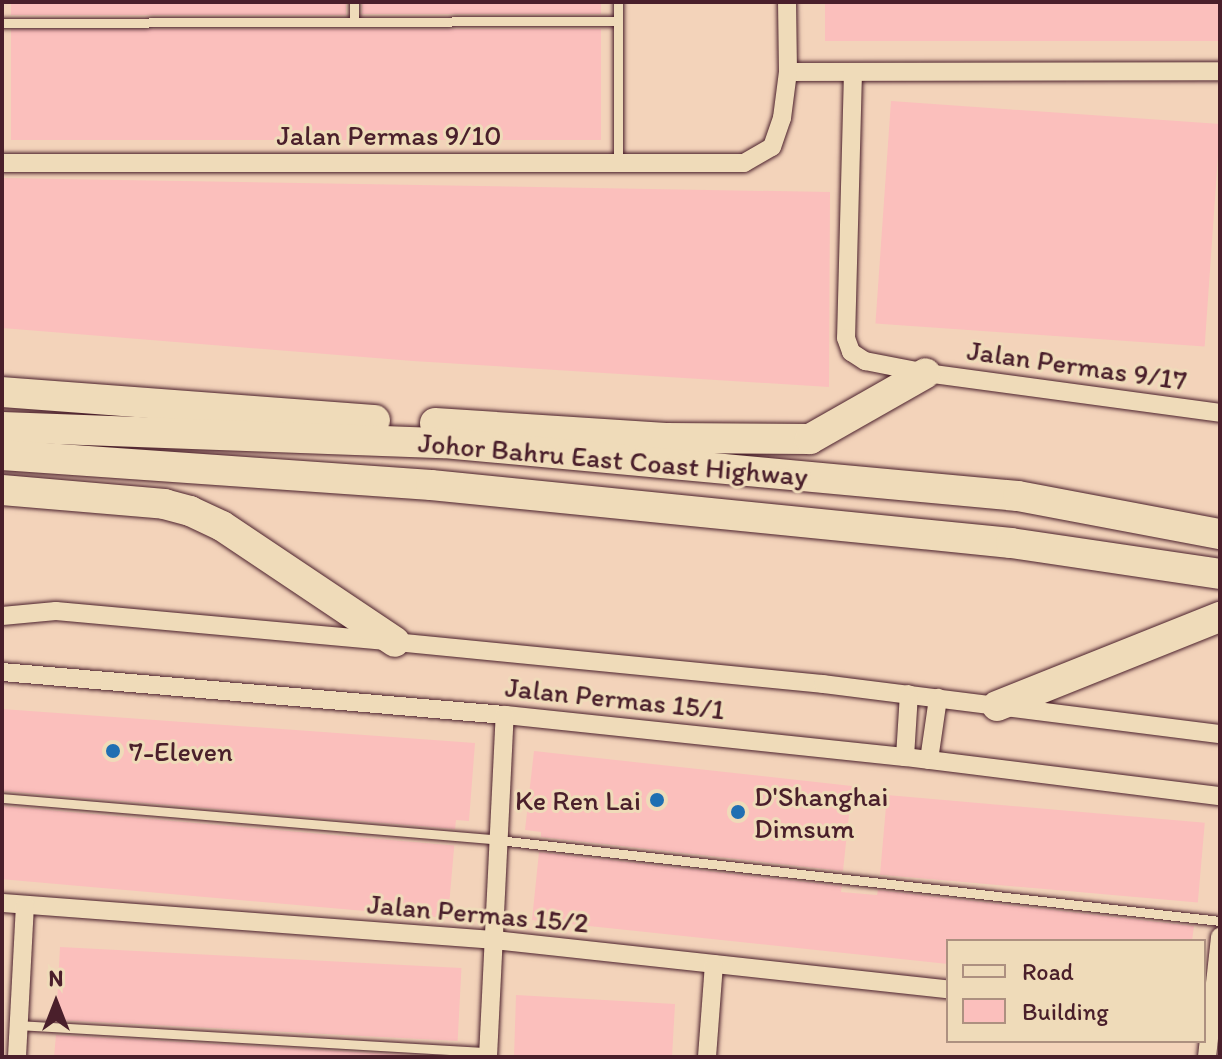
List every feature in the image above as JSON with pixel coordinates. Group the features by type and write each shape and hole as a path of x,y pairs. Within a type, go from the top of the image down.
{"highway":[{"path":"2,392 322,417 666,438 810,439 926,373"},
{"name":"Johor Bahru East Coast Highway","path":"2,427 444,443 1018,496 1220,534"},
{"path":"666,438 759,458 1018,496"},
{"name":"Johor Bahru East Coast Highway","path":"2,455 431,485 1011,543 1220,574"},
{"path":"2,490 164,504 190,511 222,526 395,642"},
{"path":"997,706 1220,617"}],"street":[{"path":"787,2 788,72 1220,71"},
{"name":"Jalan Permas 9/10","path":"2,163 744,163 772,147 782,118 788,72"},
{"name":"Jalan Permas 9/17","path":"853,72 846,338 851,352 865,361 926,373 1220,413"},
{"path":"2,616 56,611 395,642 909,694 1220,734"},
{"name":"Jalan Permas 15/1","path":"2,672 505,715 905,757 1220,796"},
{"path":"905,757 909,694"},
{"path":"929,760 938,698"},
{"path":"488,1055 505,715"},
{"name":"Jalan Permas 15/2","path":"2,903 494,940 946,989"},
{"path":"17,1057 25,905"},
{"path":"1207,1057 1220,937"},
{"path":"707,1057 714,964"}],"lane":[{"path":"354,2 354,22"},
{"path":"618,2 618,163"},
{"path":"2,23 618,21"},
{"path":"2,798 498,840 1220,921"},
{"path":"17,1025 488,1055"}],"building":[{"path":"11,2 346,2 346,15 11,15"},
{"path":"362,2 601,2 601,14 362,14"},
{"path":"825,2 1220,2 1220,41 825,41"},
{"path":"11,29 601,29 601,140 11,140"},
{"path":"891,101 1220,124 1205,346 875,323"},
{"path":"2,178 830,192 829,387 413,361 2,328"},
{"path":"2,709 475,743 469,821 456,820 455,829 2,791"},
{"path":"534,751 852,786 843,871 541,837 541,832 525,830"},
{"path":"887,795 1205,823 1198,902 880,875"},
{"path":"2,806 454,846 448,918 2,879"},
{"path":"539,852 842,886 841,892 877,895 878,890 1194,926 1192,939 946,939 946,964 532,920"},
{"path":"60,947 461,968 458,1041 56,1020"},
{"path":"516,995 675,1004 672,1057 514,1057"},
{"path":"56,1035 444,1057 54,1057"}],"place":[{"name":"7-Eleven","path":"113,751"},
{"name":"Ke Ren Lai","path":"657,800"},
{"name":"D'Shanghai Dimsum","path":"738,812"}]}
